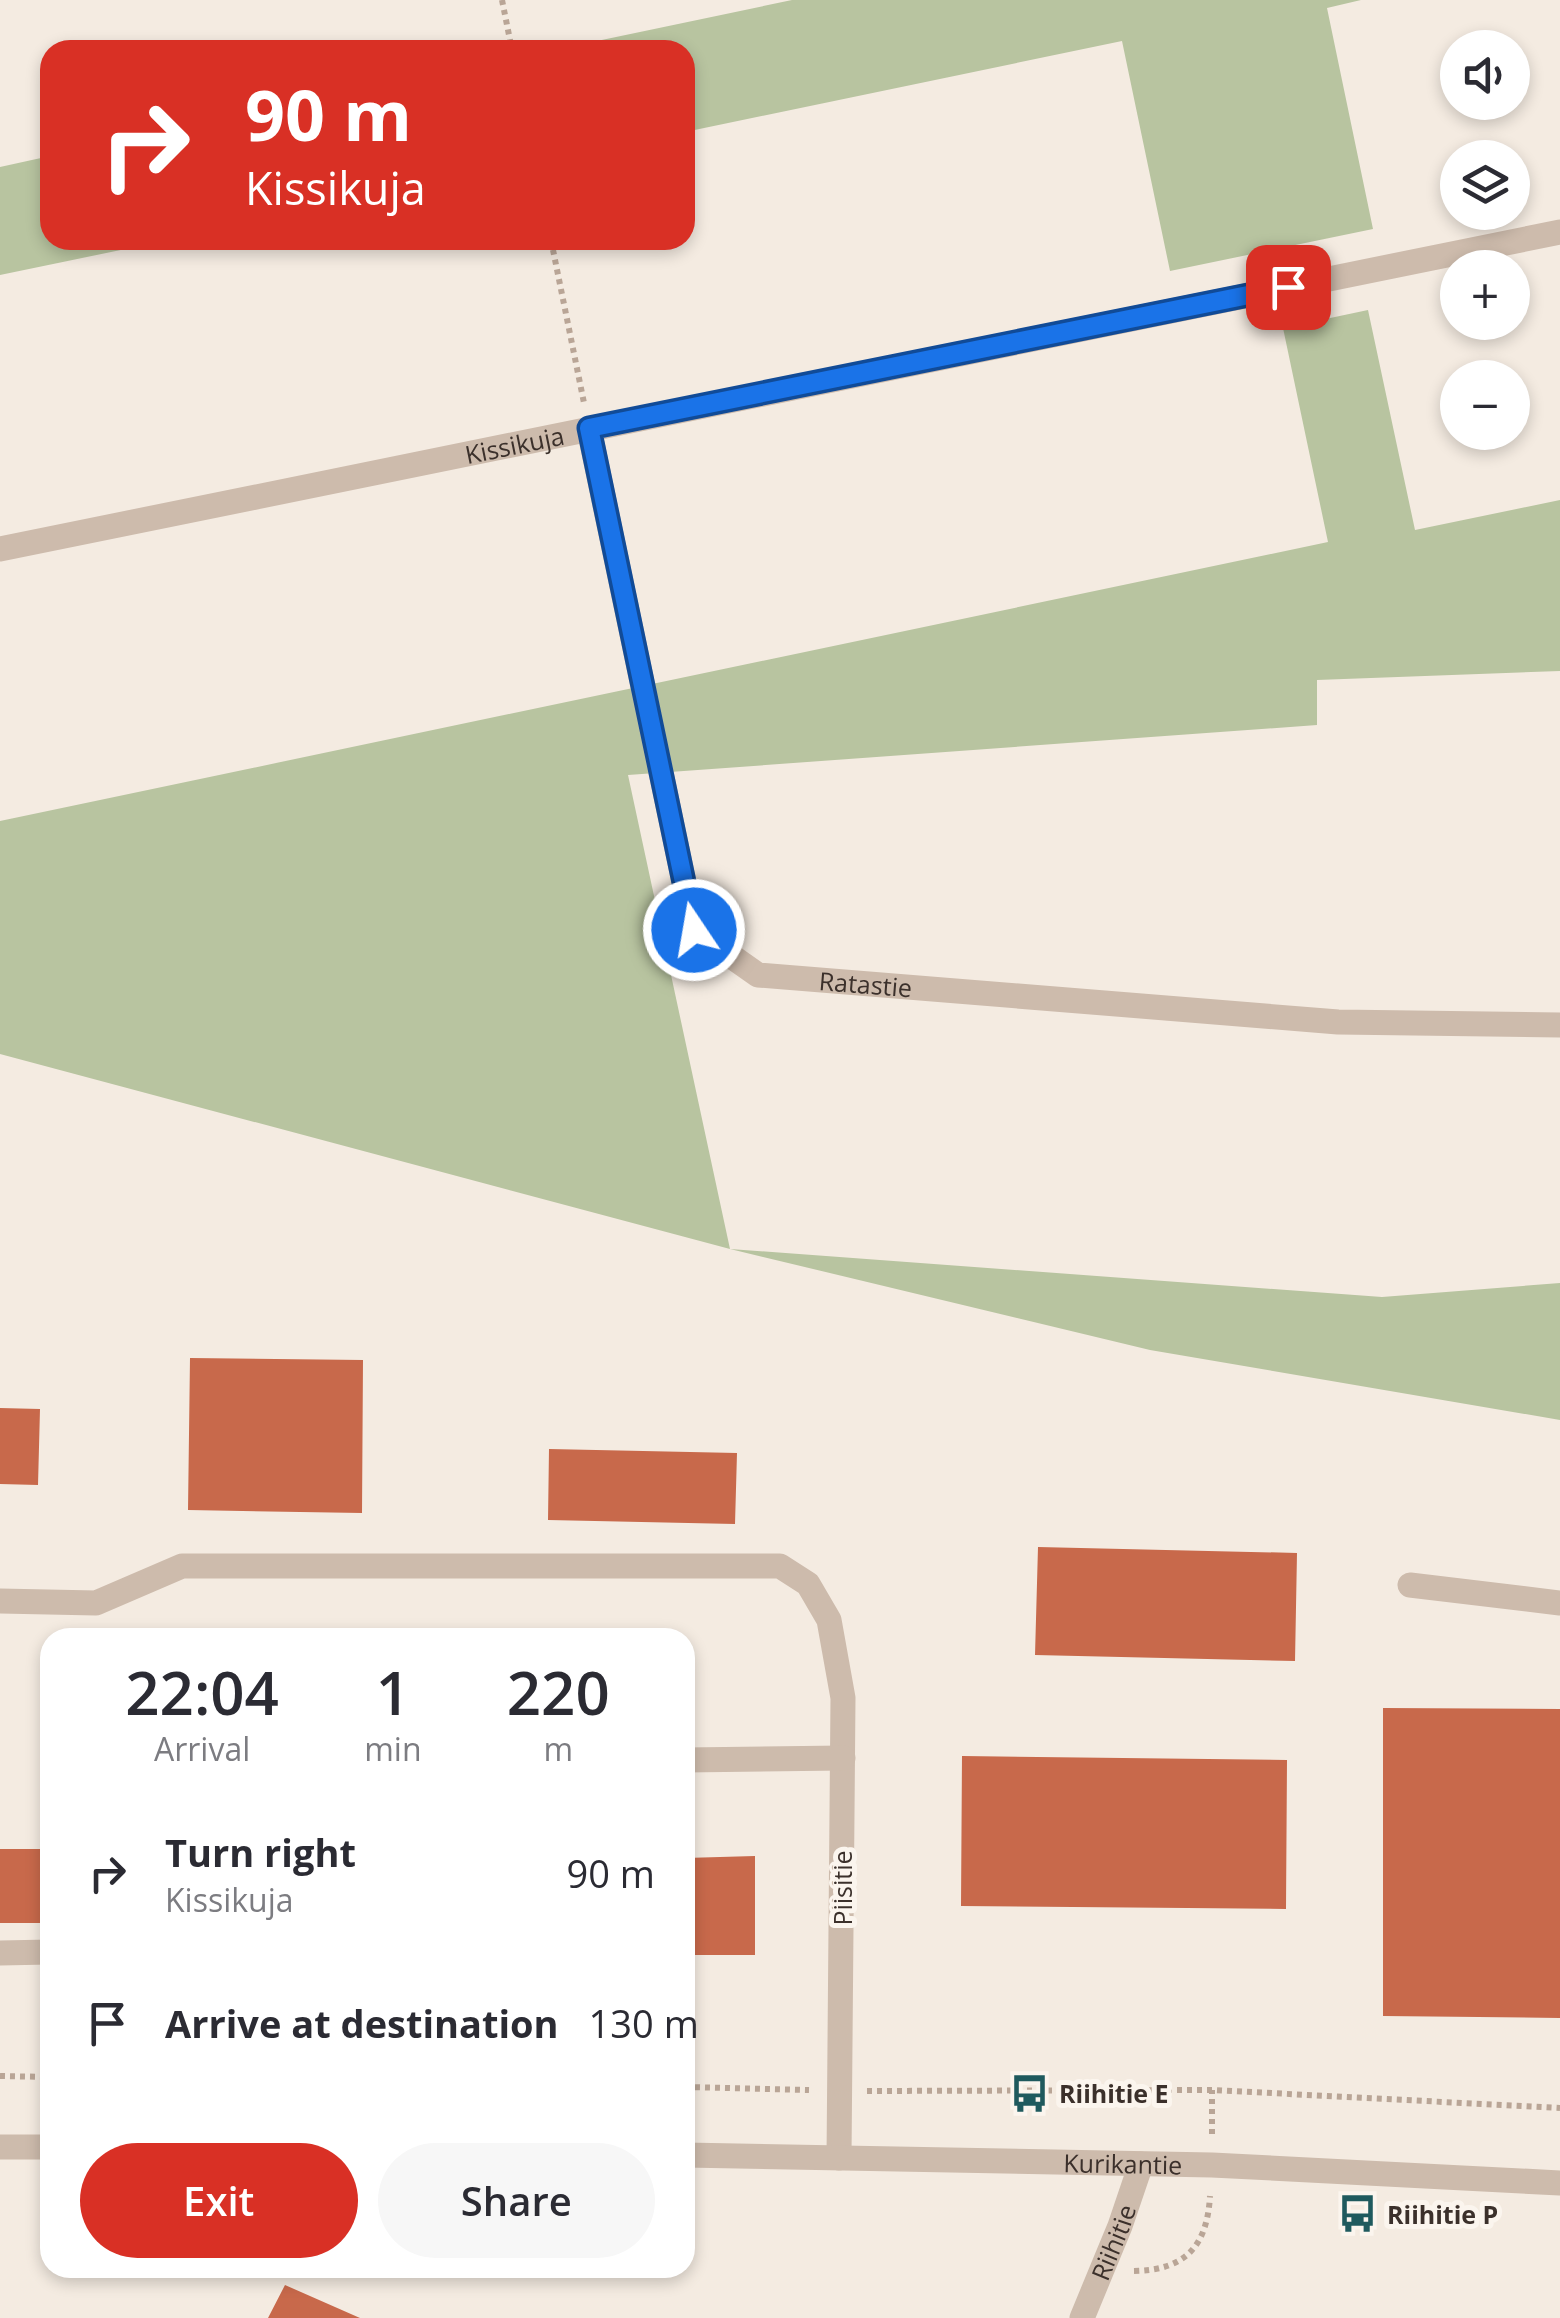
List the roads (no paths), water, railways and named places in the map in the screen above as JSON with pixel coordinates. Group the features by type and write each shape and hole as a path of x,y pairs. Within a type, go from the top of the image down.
{"street":[{"name":"Kissikuja","path":"0,549 1560,232"},
{"name":"Ratastie","path":"589,428 694,930 758,974 1338,1022 1560,1025"},
{"name":"Piisitie","path":"0,1601 96,1603 182,1566 780,1566 808,1584 829,1620 843,1698 839,2158"},
{"path":"1410,1585 1560,1603"},
{"path":"695,1760 843,1758"},
{"path":"0,1953 40,1952"},
{"path":"0,2147 40,2148"},
{"name":"Kurikantie","path":"695,2156 1212,2165 1560,2183"},
{"name":"Riihitie","path":"1082,2318 1141,2164"}],"place":[{"name":"Riihitie E","path":"1029,2093"},
{"name":"Riihitie P","path":"1357,2214"}]}
